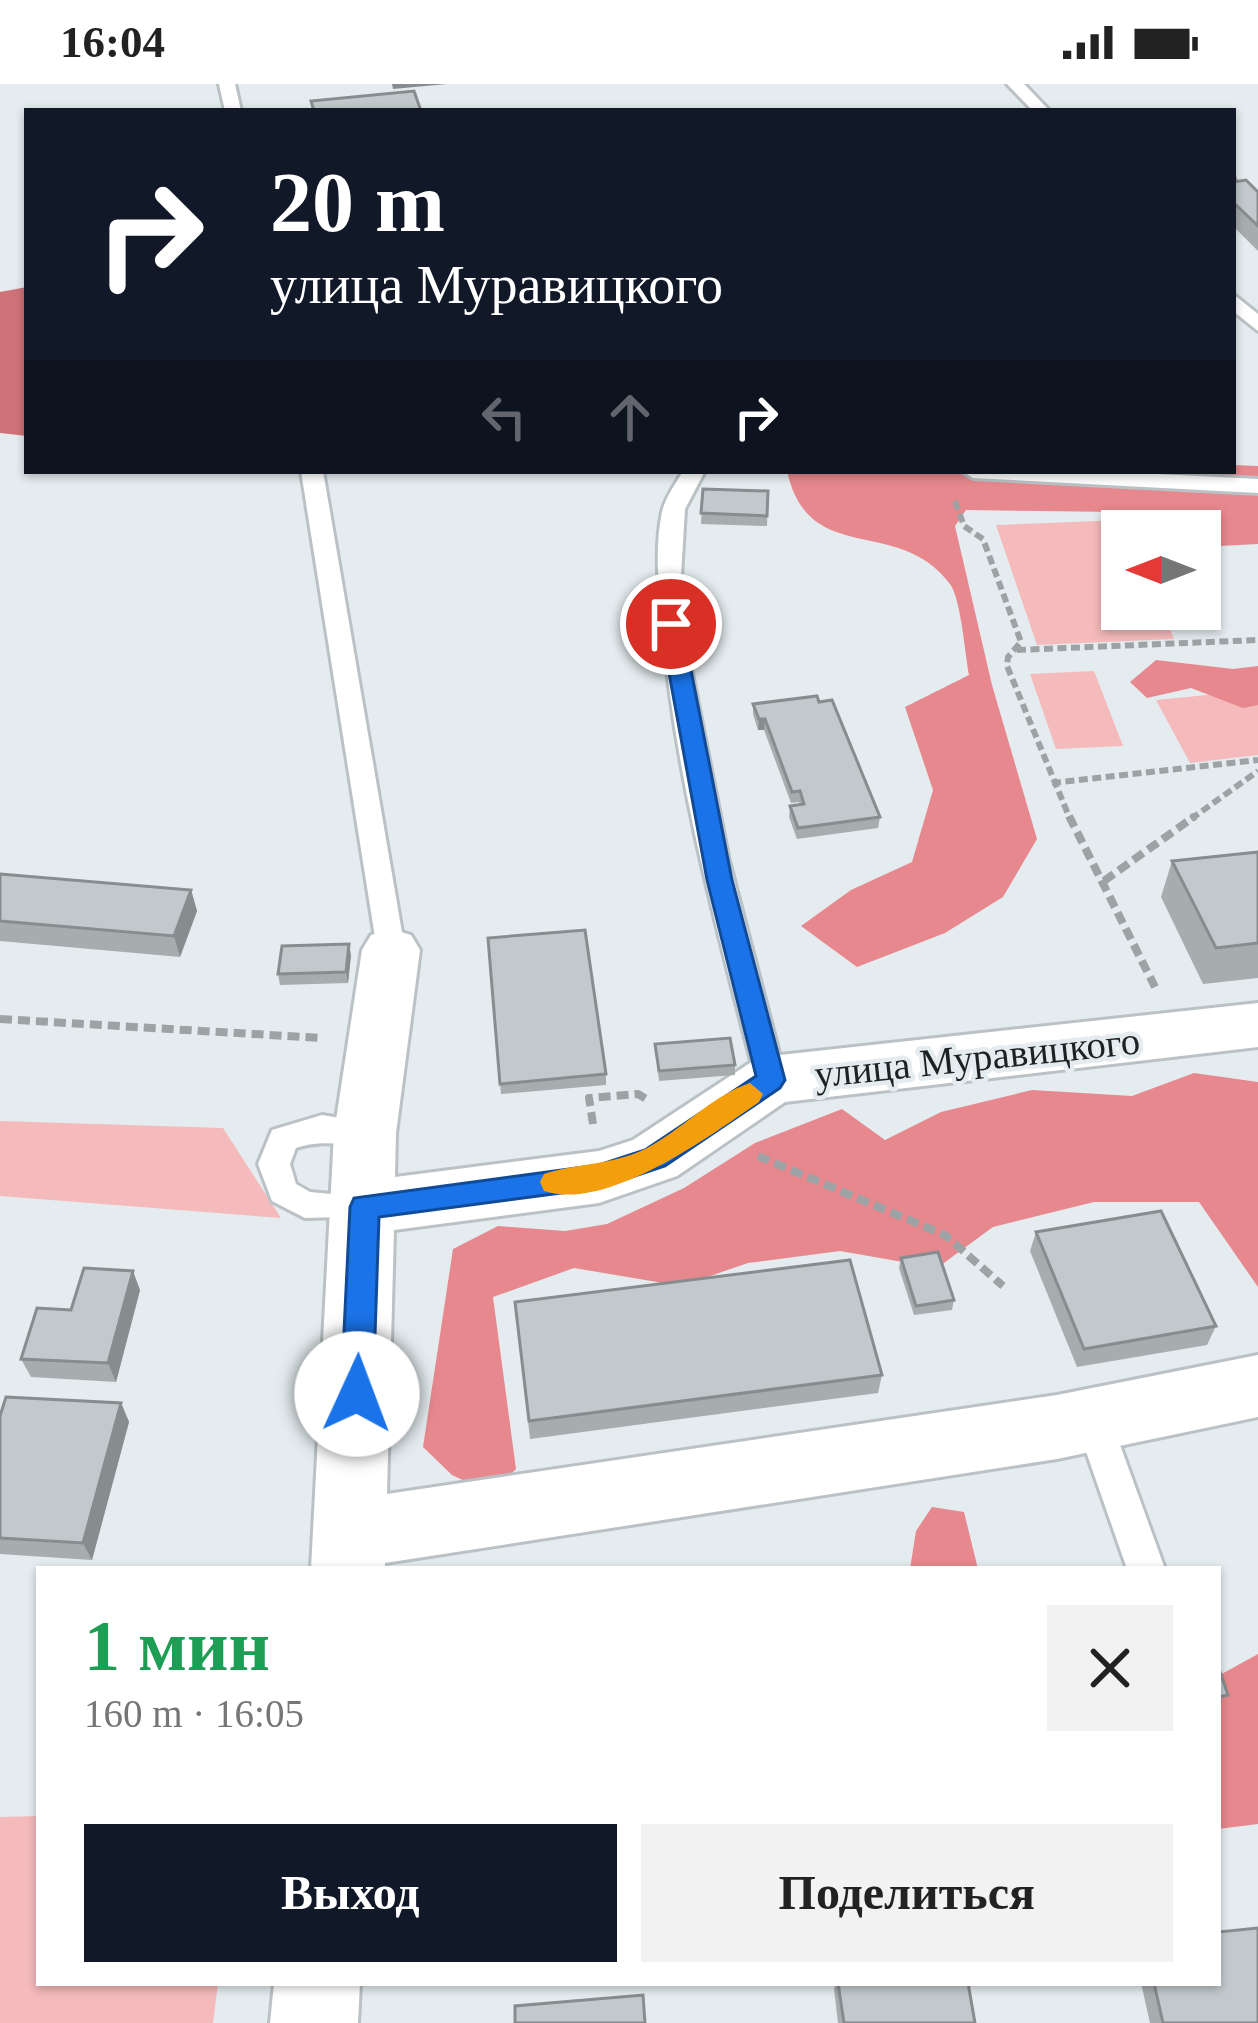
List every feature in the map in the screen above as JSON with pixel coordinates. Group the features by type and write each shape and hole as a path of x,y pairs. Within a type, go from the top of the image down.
{"street":[{"path":"391,950 365,1132 349,1551 1258,1387"},
{"name":"улица Муравицкого","path":"364,1207 599,1177 655,1158 771,1080 1258,1025"},
{"path":"314,2023 317,1986"}],"lane":[{"path":"1015,84 1039,108"},
{"path":"1236,303 1258,325"},
{"path":"312,474 391,950"},
{"path":"692,474 676,495 668,605 720,880 771,1080"},
{"path":"1030,474 1258,486"},
{"path":"364,1207 304,1205 283,1192 274,1164 283,1139 322,1127 365,1132"},
{"path":"1093,1420 1145,1566"}],"path":[{"path":"951,489 964,526 983,539 1021,642 1008,657 1007,666 1052,783 1177,1034"},
{"path":"1017,650 1258,640"},
{"path":"1052,783 1258,760"},
{"path":"1104,880 1258,771"},
{"path":"0,1019 376,1041"},
{"path":"696,1130 946,1235 1003,1286"}],"shaded area":[{"path":"24,288 24,436 0,433 0,292"},
{"path":"1236,465 1258,466 1258,544 1221,546 1221,510 966,510 955,526 992,685 1037,839 1003,897 945,933 857,967 801,926 851,890 912,862 933,790 905,707 969,675 954,591 929,563 814,520 798,501 788,474 1236,474"},
{"path":"1101,521 1101,630 1170,630 1174,639 1037,645 996,525"},
{"path":"1156,660 1233,669 1258,666 1258,705 1243,708 1191,688 1147,698 1130,682"},
{"path":"1094,671 1123,746 1056,749 1030,674"},
{"path":"1258,690 1258,755 1190,763 1156,700"},
{"path":"1194,1073 1258,1082 1258,1287 1199,1202 1094,1202 993,1227 937,1268 840,1251 748,1263 681,1286 574,1268 493,1297 516,1469 492,1494 452,1475 423,1447 453,1249 498,1226 565,1231 607,1224 684,1188 755,1143 842,1109 885,1140 941,1112 1032,1090 1132,1096"},
{"path":"0,1121 223,1128 281,1218 0,1196"},
{"path":"932,1507 964,1512 977,1566 910,1566 916,1531"},
{"path":"1258,1654 1258,1824 1221,1829 1221,1674"},
{"path":"36,1816 36,1986 218,1986 213,2023 0,2023 0,1817"}],"building":[{"path":"414,91 420,108 313,108 311,101"},
{"path":"1246,180 1258,192 1258,226 1236,205 1236,182"},
{"path":"703,489 768,491 767,516 701,513"},
{"path":"817,696 819,702 832,700 880,817 798,828 790,806 804,804 800,791 792,792 765,719 759,719 753,704"},
{"path":"1258,852 1258,943 1216,948 1172,861"},
{"path":"0,874 191,890 174,936 0,921"},
{"path":"585,930 606,1074 500,1084 488,938"},
{"path":"349,944 346,972 278,974 282,946"},
{"path":"730,1038 735,1065 659,1071 655,1044"},
{"path":"1161,1211 1216,1326 1084,1349 1036,1232"},
{"path":"938,1252 954,1300 916,1306 901,1258"},
{"path":"850,1260 882,1375 529,1421 515,1302"},
{"path":"84,1268 133,1271 108,1363 21,1359 37,1308 71,1310"},
{"path":"6,1397 121,1403 83,1543 0,1538 0,1416"},
{"path":"1258,1928 1258,2023 1163,2023 1155,1986 1221,1986 1221,1932"},
{"path":"838,1986 969,1986 975,2023 844,2023"},
{"path":"643,1995 645,2023 515,2023 515,2006"}],"slow traffic":[{"path":"554,1182 599,1177 655,1158 750,1094"}],"route":[{"path":"357,1394 364,1207 599,1177 655,1158 771,1080 720,880 671,624"}]}
